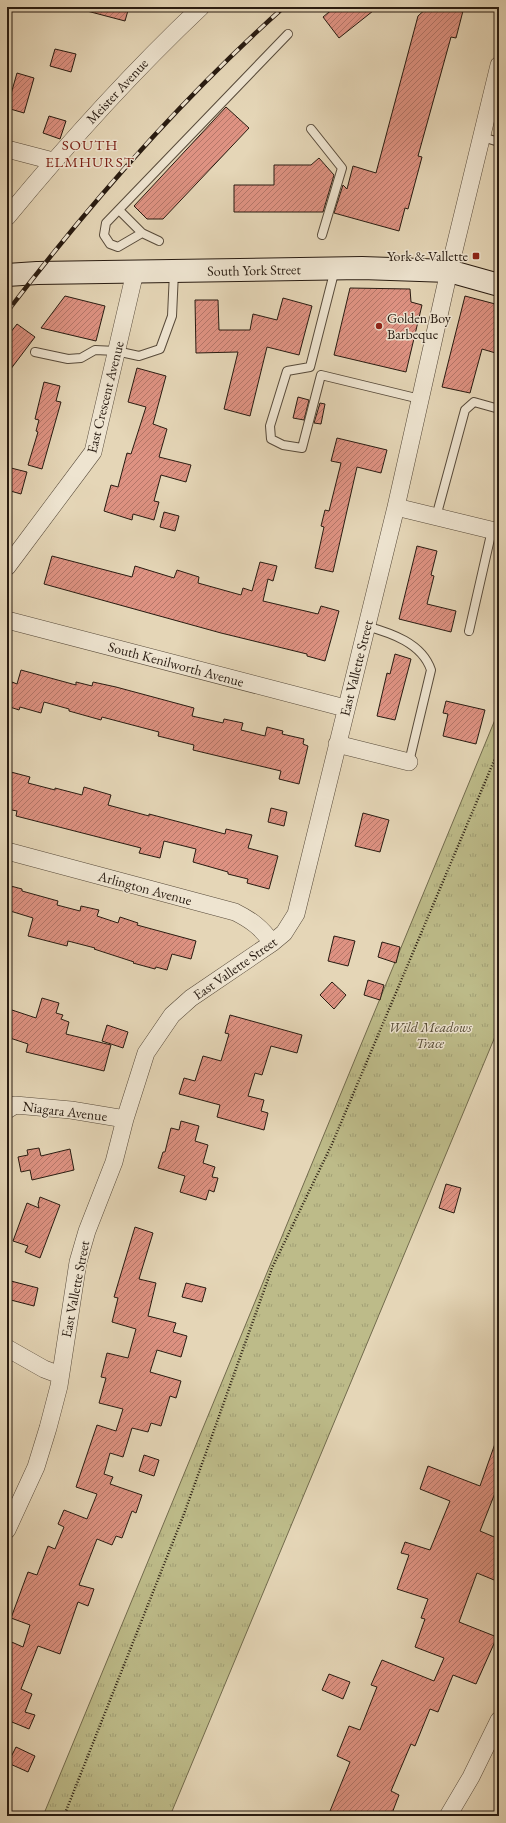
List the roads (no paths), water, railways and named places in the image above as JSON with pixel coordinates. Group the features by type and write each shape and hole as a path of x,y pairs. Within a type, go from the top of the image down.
{"main road":[{"name":"South York Street","path":"7,275 37,273 174,272 335,268 449,271 499,284"}],"street":[{"name":"Meister Avenue","path":"7,217 53,161 130,77 201,7"},
{"name":"East Vallette Street","path":"7,1530 36,1467 48,1428 60,1374 78,1262 87,1231 114,1162 125,1119 146,1053 172,1015 191,998 272,943 284,932 296,914 345,708 396,507 449,271 499,65"},
{"path":"7,149 53,161"},
{"name":"East Crescent Avenue","path":"7,567 93,452 135,272"},
{"path":"396,507 496,531"},
{"name":"South Kenilworth Avenue","path":"7,620 345,708"},
{"path":"337,744 409,762"},
{"name":"Arlington Avenue","path":"7,851 235,912 251,920 264,931 272,943"},
{"name":"Niagara Avenue","path":"10,1105 71,1110 125,1119"},
{"path":"7,1348 44,1369 60,1374"},
{"path":"448,1816 471,1776 499,1720"}],"lane":[{"path":"142,233 118,247 110,244 104,236 106,223 288,34"},
{"path":"311,129 342,168 322,235"},
{"path":"482,137 499,142"},
{"path":"119,210 142,233 159,241"},
{"path":"310,368 335,268"},
{"path":"35,352 68,359 81,358 95,350 116,351 139,356 160,349 172,316 174,272"},
{"path":"321,376 302,448 283,445 270,439 270,426 287,371 310,368 321,376 420,399"},
{"path":"436,517 464,410 474,402 499,409"},
{"path":"469,631 496,531"},
{"path":"366,626 402,638 424,657 432,670 409,762"}],"railway":[{"path":"7,312 71,231 138,153 209,78 284,7"}],"place":[{"name":"York & Vallette","path":"476,256"},
{"name":"Golden Boy Barbeque","path":"379,326"}],"district":[{"name":"SOUTH ELMHURST","path":"90,152"}],"park label":[{"name":"Wild Meadows Trace","path":"430,1036"}]}
